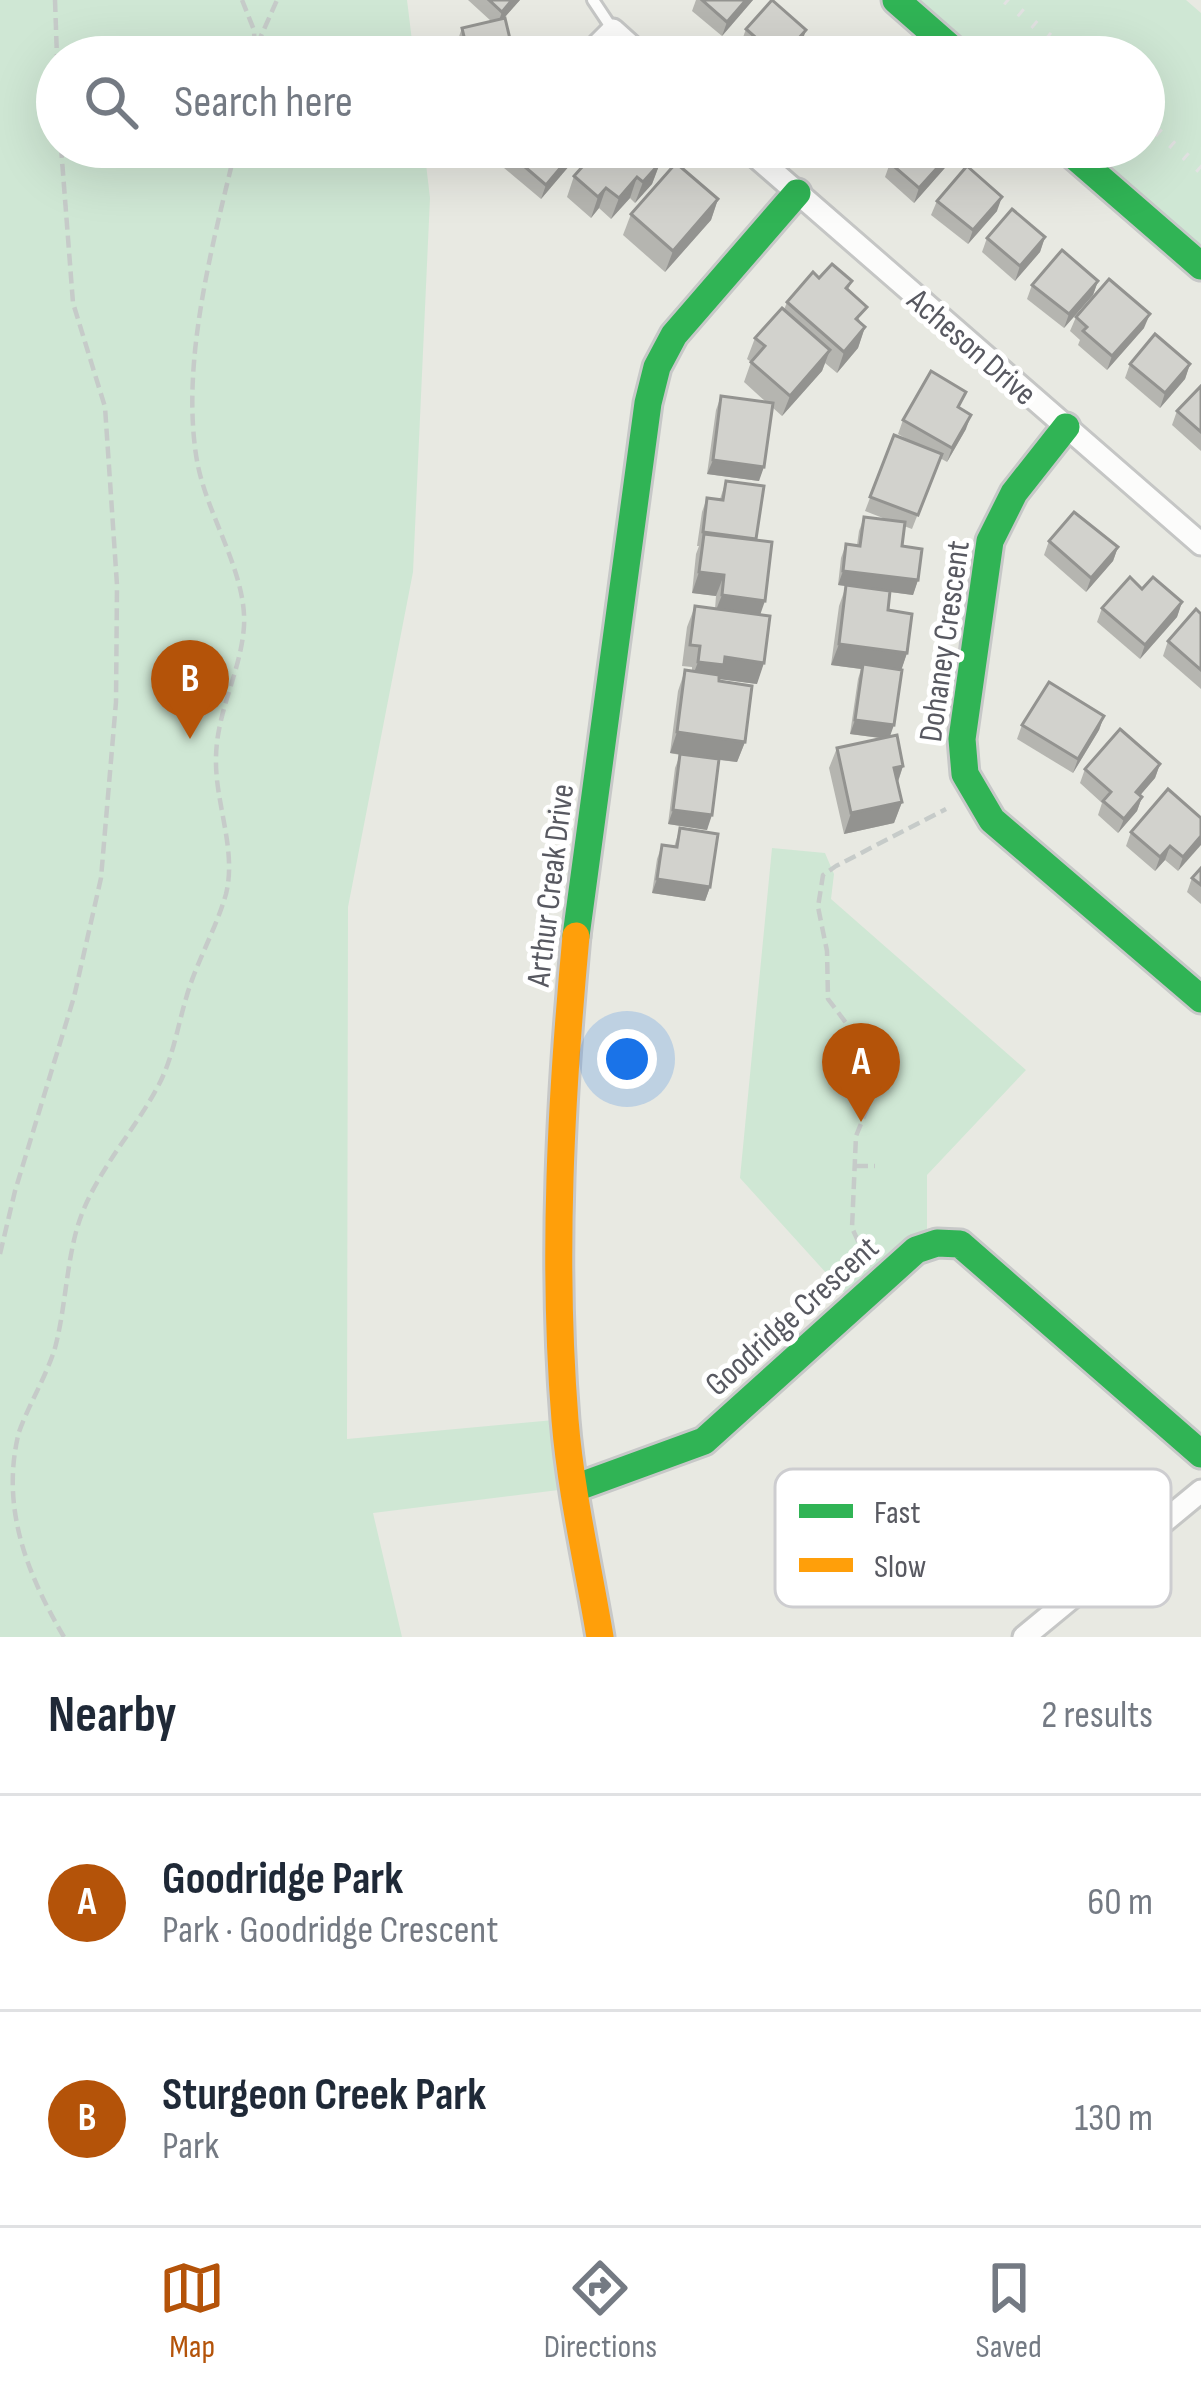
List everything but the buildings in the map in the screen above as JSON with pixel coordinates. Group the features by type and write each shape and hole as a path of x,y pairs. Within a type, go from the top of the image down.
{"street":[{"path":"896,0 937,36"},
{"name":"Acheson Drive","path":"769,168 1201,544"},
{"path":"1088,168 1201,266"},
{"name":"Arthur Creak Drive","path":"600,1637 565,1420 559,1264 563,1092 584,874 648,404 657,367 674,335 797,193"},
{"name":"Dohaney Crescent","path":"973,796 962,771 962,739 990,541 1014,493 1066,427"},
{"path":"973,796 992,820 1201,999"},
{"name":"Goodridge Crescent","path":"575,1488 704,1442 927,1243 960,1244 1201,1454"},
{"path":"1171,1516 1201,1491"},
{"path":"1024,1637 1060,1607"}],"lane":[{"path":"592,0 604,36"}],"path":[{"path":"55,0 56,36"},
{"path":"242,0 254,36"},
{"path":"261,36 277,0"},
{"path":"0,1253 74,997 100,878 116,702 117,585 106,407 73,303 63,168"},
{"path":"64,1637 34,1589 15,1532 10,1474 18,1435 53,1354 76,1232 93,1191 170,1062 187,993 227,890 229,860 215,760 217,733 244,626 242,595 210,513 192,427 205,290 231,168"},
{"path":"887,1280 862,1254 852,1228 856,1136 876,1087 871,1056 828,999 827,951 818,908 824,875 973,796"},
{"path":"856,1166 875,1166"}],"green space":[{"path":"0,0 407,0 411,36 36,36 36,168 426,168 430,198 413,572 348,907 347,1439 565,1419 575,1488 373,1513 402,1637 0,1637"},
{"path":"896,0 1186,0 1201,13 1201,266 1088,168 1165,168 1165,36 937,36"},
{"path":"772,848 825,853 834,874 831,899 1026,1070 927,1175 927,1243 857,1307 740,1178"}],"railway":[{"path":"1006,0 1048,36"},
{"path":"1165,138 1201,170"}],"traffic: fast":[{"path":"896,0 937,36"},
{"path":"1088,168 1201,266"},
{"path":"576,936 648,403 657,367 674,335 797,193"},
{"path":"1066,427 1014,493 990,541 962,739 965,774 992,820 1201,999"},
{"path":"575,1488 704,1441 916,1250 937,1243 960,1244 1201,1454"}],"traffic: slow":[{"path":"576,936 560,1178 561,1359 571,1475 600,1637"}],"place":[{"name":"Sturgeon Creek Park","path":"190,739"},
{"name":"Goodridge Park","path":"861,1122"}]}
